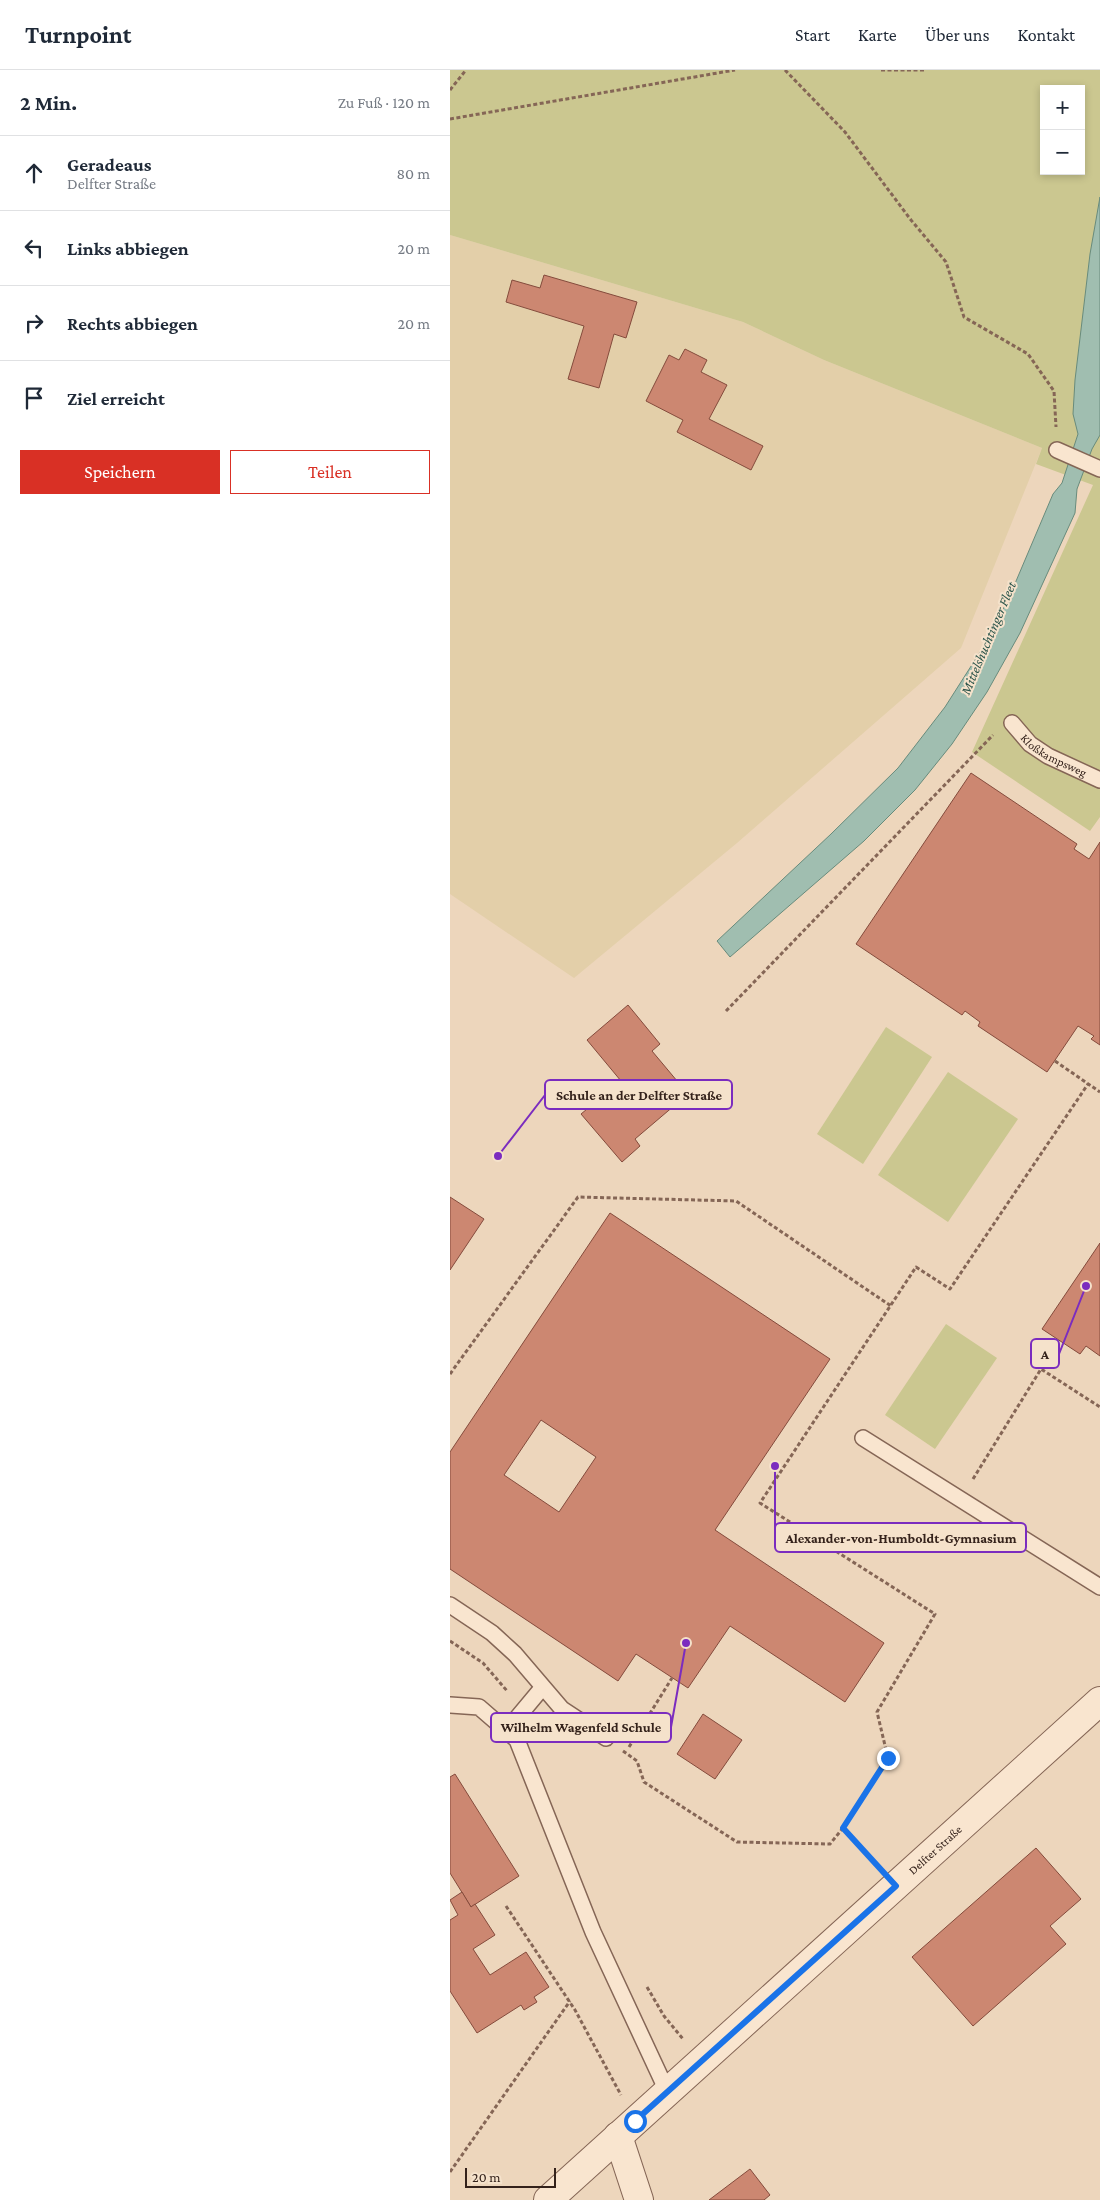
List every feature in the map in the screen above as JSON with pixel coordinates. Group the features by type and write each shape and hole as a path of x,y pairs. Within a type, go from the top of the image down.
{"street":[{"name":"Delfter Straße","path":"548,2200 666,2091 1100,1701"},
{"path":"626,2128 639,2200"}],"lane":[{"path":"1057,450 1100,469"},
{"name":"Kloßkampsweg","path":"1012,723 1030,744 1048,756 1100,780"},
{"path":"863,1438 1100,1587"},
{"path":"450,1605 492,1633 515,1654 542,1688 562,1709 606,1738"},
{"path":"506,1730 542,1688"},
{"path":"450,1705 479,1707 517,1740 593,1932 666,2091"}],"path":[{"path":"450,90 466,70"},
{"path":"450,119 735,70"},
{"path":"785,70 844,132 911,220 946,262 964,318 1028,354 1054,391 1057,450"},
{"path":"881,70 924,70"},
{"path":"726,1011 884,849 956,772 1000,728 1012,723"},
{"path":"1054,1061 1100,1092"},
{"path":"606,1738 637,1761 644,1782 737,1842 830,1844 843,1828 888,1758 877,1712 935,1614 760,1502 916,1267 950,1289 1088,1084"},
{"path":"450,1374 578,1196 736,1201 890,1306"},
{"path":"961,1500 1041,1369 1100,1406"},
{"path":"625,1752 672,1678"},
{"path":"843,1828 896,1886"},
{"path":"506,1906 570,2001 626,2128"},
{"path":"450,2172 570,2001"}],"shaded area":[{"path":"450,70 1100,70 1100,817 1090,831 972,752 1093,485 1036,464 1042,448 824,360 743,322 450,235"},
{"path":"450,235 743,322 824,360 1042,448 961,648 737,843 574,978 450,894"},
{"path":"886,1027 932,1057 863,1164 817,1134"},
{"path":"948,1072 1018,1119 948,1222 878,1175"},
{"path":"946,1324 997,1358 935,1449 885,1415"}],"water":[{"name":"Mittelshuchtinger Fleet","path":"1100,197 1100,435 1092,449 1077,489 1075,513 1020,633 987,692 952,744 915,790 864,841 730,957 717,941 898,768 945,707 982,649 1008,600 1053,494 1062,483 1078,434 1073,414 1075,380 1090,254"}],"building":[{"path":"544,275 637,302 626,338 614,334 599,388 568,379 584,326 506,302 512,280 540,288"},
{"path":"685,349 707,360 701,372 727,385 709,419 763,446 751,470 677,432 683,420 646,401 669,355 679,360"},
{"path":"971,773 1077,844 1074,849 1089,859 1100,842 1100,1045 1091,1039 1094,1036 1078,1026 1047,1072 978,1026 980,1022 965,1011 962,1015 856,944"},
{"path":"628,1005 660,1044 652,1051 688,1094 635,1139 640,1146 622,1162 581,1114 621,1081 587,1040"},
{"path":"450,1197 484,1219 450,1270"},
{"path":"610,1213 830,1359 715,1530 884,1643 845,1702 730,1626 688,1688 636,1654 618,1681 450,1569 450,1452","holes":["541,1420 596,1457 559,1512 504,1475"]},
{"path":"1100,1243 1100,1356 1086,1346 1080,1354 1042,1329"},
{"path":"703,1714 742,1740 715,1779 677,1754"},
{"path":"455,1774 519,1876 471,1907 450,1873 450,1777"},
{"path":"1036,1848 1081,1899 1050,1926 1066,1944 973,2026 912,1957"},
{"path":"462,1892 471,1907 475,1904 495,1935 473,1949 490,1975 526,1952 549,1987 534,1997 537,2002 524,2010 521,2005 477,2033 450,1991 450,1920 458,1915 450,1900"},
{"path":"750,2169 770,2195 764,2200 709,2200"}],"place":[{"name":"Schule an der Delfter Straße","path":"498,1156"},
{"name":"A","path":"1086,1286"},
{"name":"Alexander-von-Humboldt-Gymnasium","path":"775,1466"},
{"name":"Wilhelm Wagenfeld Schule","path":"686,1643"}],"route":[{"path":"635,2121 666,2091 896,1886 843,1828 888,1758"}]}
